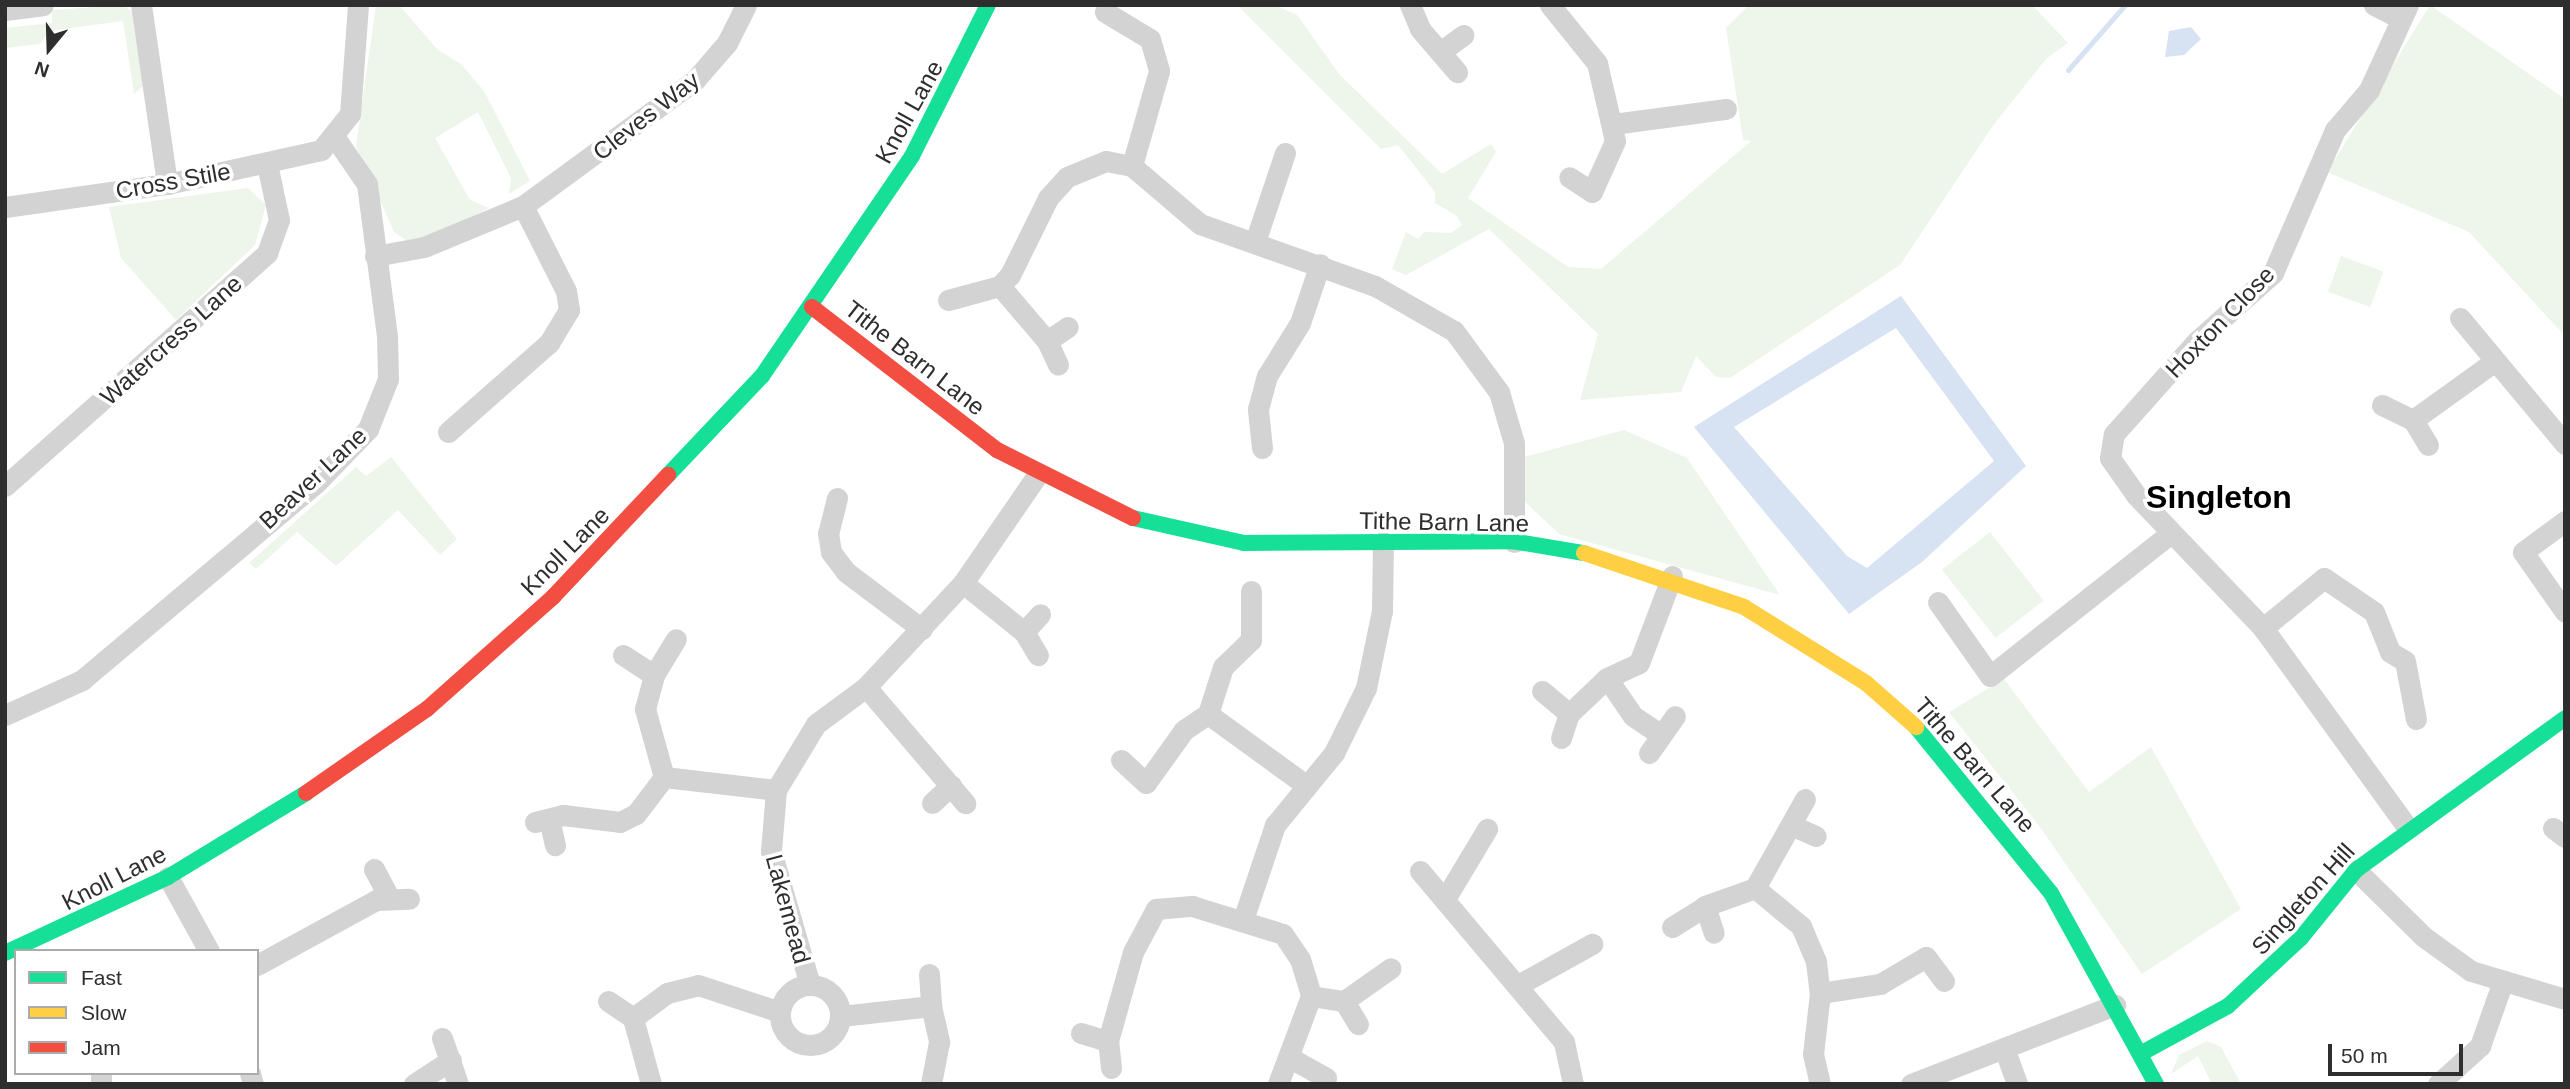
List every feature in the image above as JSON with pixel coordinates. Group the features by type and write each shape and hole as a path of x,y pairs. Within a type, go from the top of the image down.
{"street":[{"path":"5,10 43,5"},
{"path":"141,5 166,184"},
{"path":"336,139 350,114 358,5"},
{"name":"Cleves Way","path":"375,256 424,247 523,206 695,80 727,43 746,5"},
{"name":"Knoll Lane","path":"5,953 168,877 321,784 467,676 680,466 762,376 812,307 912,156 988,5"},
{"path":"1410,5 1457,72"},
{"path":"2374,5 2404,12"},
{"path":"1561,9 1597,63 1613,124 1614,146 1592,192 1569,177"},
{"path":"1105,12 1150,39 1159,71 1132,166"},
{"name":"Hoxton Close","path":"2404,12 2370,90 2335,130 2273,273 2197,341 2115,434 2110,458 2171,533 2263,628 2407,827"},
{"path":"1440,51 1463,35"},
{"path":"1613,124 1726,108"},
{"name":"Cross Stile","path":"5,207 166,184 305,158 336,139"},
{"name":"Beaver Lane","path":"5,715 82,680 317,482 368,429 390,364 367,184 336,139"},
{"path":"1255,242 1285,153"},
{"path":"948,300 1000,286 1048,198 1067,177 1106,161 1132,166 1200,224 1320,264 1424,308 1483,364 1514,443 1514,542"},
{"name":"Watercress Lane","path":"5,486 267,253 279,220 267,164"},
{"path":"448,432 549,343 569,310 566,291 523,206"},
{"path":"1262,447 1258,409 1267,376 1300,323 1320,264"},
{"path":"1000,286 1047,341 1058,365"},
{"name":"Tithe Barn Lane","path":"812,307 1038,474 1129,517 1244,543 1514,542 1672,576 1744,607 1866,683 1904,715 2051,893 2115,1005 2156,1084"},
{"path":"2459,318 2565,444"},
{"path":"1047,341 1068,327"},
{"path":"2413,421 2495,361"},
{"path":"2382,405 2413,421 2428,445"},
{"name":"Lakemead","path":"810,985 771,851 776,790 816,724 866,687 963,583 1038,474"},
{"path":"837,498 828,533 831,550 846,572 922,629"},
{"path":"2565,521 2523,552 2565,612"},
{"path":"1938,602 1990,676 2171,533"},
{"path":"1244,917 1275,825 1303,783 1334,753 1370,676 1382,611 1382,542"},
{"path":"1561,738 1569,713 1606,678 1639,663 1672,576"},
{"path":"2263,628 2324,578 2374,612 2390,652 2405,661 2416,719"},
{"path":"963,583 1024,632 1038,655"},
{"path":"1121,760 1146,783 1184,730 1208,713 1223,667 1251,640 1251,592"},
{"path":"1024,632 1040,614"},
{"path":"664,777 645,709 654,675 676,639"},
{"path":"623,655 654,675"},
{"path":"1606,678 1633,716 1658,733"},
{"path":"866,687 965,803"},
{"path":"1542,691 1569,713"},
{"path":"1208,713 1303,783"},
{"path":"1649,753 1658,733 1675,716"},
{"name":"Singleton Hill","path":"2140,1054 2207,1019 2257,982 2356,870 2407,827 2565,718"},
{"path":"664,777 776,790"},
{"path":"555,845 542,820 620,822 636,814 664,777"},
{"path":"932,803 951,785"},
{"path":"1672,927 1705,905 1755,888 1805,799"},
{"path":"1791,825 1816,836"},
{"path":"1445,899 1487,829"},
{"path":"374,869 388,895"},
{"path":"2356,870 2447,956 2503,982 2565,999"},
{"path":"1420,871 1564,1042 1573,1084"},
{"path":"168,877 208,949"},
{"path":"1755,888 1801,926 1820,993 1813,1054 1820,1084"},
{"path":"259,964 388,895 410,899"},
{"path":"1111,1068 1108,1041 1147,905 1192,906 1244,917 1283,934 1300,959 1311,996 1292,1059 1278,1084"},
{"path":"1705,905 1714,933"},
{"path":"1518,985 1592,944"},
{"path":"1820,993 1880,984 1926,957 1944,981"},
{"path":"1311,996 1344,1001 1391,968"},
{"path":"929,974 931,1006 939,1042 931,1084"},
{"path":"2438,1084 2480,1046 2503,982"},
{"path":"633,1018 667,993 698,985 779,1012"},
{"path":"810,985 832,994 841,1016 837,1030 814,1046 788,1037 779,1012 796,988 810,985"},
{"path":"608,1001 633,1018 651,1084"},
{"path":"1344,1001 1358,1024"},
{"path":"1911,1084 2115,1005"},
{"path":"841,1016 931,1006"},
{"path":"1081,1033 1108,1041"},
{"path":"442,1038 458,1084"},
{"path":"2004,1048 2017,1084"},
{"path":"1292,1059 1326,1078"},
{"path":"414,1084 451,1060"}],"shaded area":[{"path":"124,5 131,11 143,86 134,94 123,21 49,31 40,44 5,48 5,28 52,23 52,10"},
{"path":"376,5 399,5 438,50 461,64 484,91 530,181 509,194 511,178 478,112 435,138 470,200 489,208 426,240 407,241 394,232 356,146"},
{"path":"1237,5 1275,5 1297,15 1340,75 1442,174 1491,144 1496,152 1468,198 1568,267 1601,269 1751,141 1743,140 1726,28 1749,5 2032,5 2068,43 2046,59 1994,124 1900,265 1730,378 1716,377 1696,356 1681,392 1580,400 1598,334 1489,229 1406,275 1392,269 1406,232 1418,239 1424,232 1451,233 1462,225 1457,216 1435,203 1435,192 1398,145 1381,149"},
{"path":"2430,5 2565,99 2565,336 2469,232 2327,172"},
{"path":"248,188 266,205 255,245 176,320 121,258 109,207"},
{"path":"2341,256 2383,271 2370,307 2328,292"},
{"path":"1624,430 1687,458 1780,595 1559,534 1524,501 1524,457"},
{"path":"391,457 457,539 440,555 398,510 336,566 297,532 256,569 249,563 356,467 366,476"},
{"path":"1990,532 2044,601 1995,638 1942,570"},
{"path":"2004,679 2089,792 2151,747 2241,909 2142,974 2040,827 1949,712"},
{"path":"2207,1041 2221,1047 2241,1084 2212,1084 2198,1056 2171,1074 2179,1055"}],"water":[{"path":"2191,27 2201,39 2184,55 2165,57 2169,31"},
{"path":"1901,296 2026,466 1922,562 1849,614 1694,427","holes":["1896,328 1994,461 1867,568 1847,556 1734,427"]}],"waterway":[{"path":"2068,70 2125,5"}],"traffic: fast":[{"path":"668,475 762,376 912,156 988,5"},
{"path":"1133,518 1244,543 1512,541 1584,553"},
{"path":"2140,1054 2228,1006 2301,938 2356,870 2565,718"},
{"path":"1916,727 2051,893 2156,1084"},
{"path":"5,953 168,877 306,793"}],"traffic: slow":[{"path":"1584,553 1744,607 1866,683 1916,727"}],"traffic: jam":[{"path":"812,307 997,450 1133,518"},
{"path":"306,793 427,709 553,597 668,475"}],"district":[{"name":"Singleton","path":"2219,497"}]}
